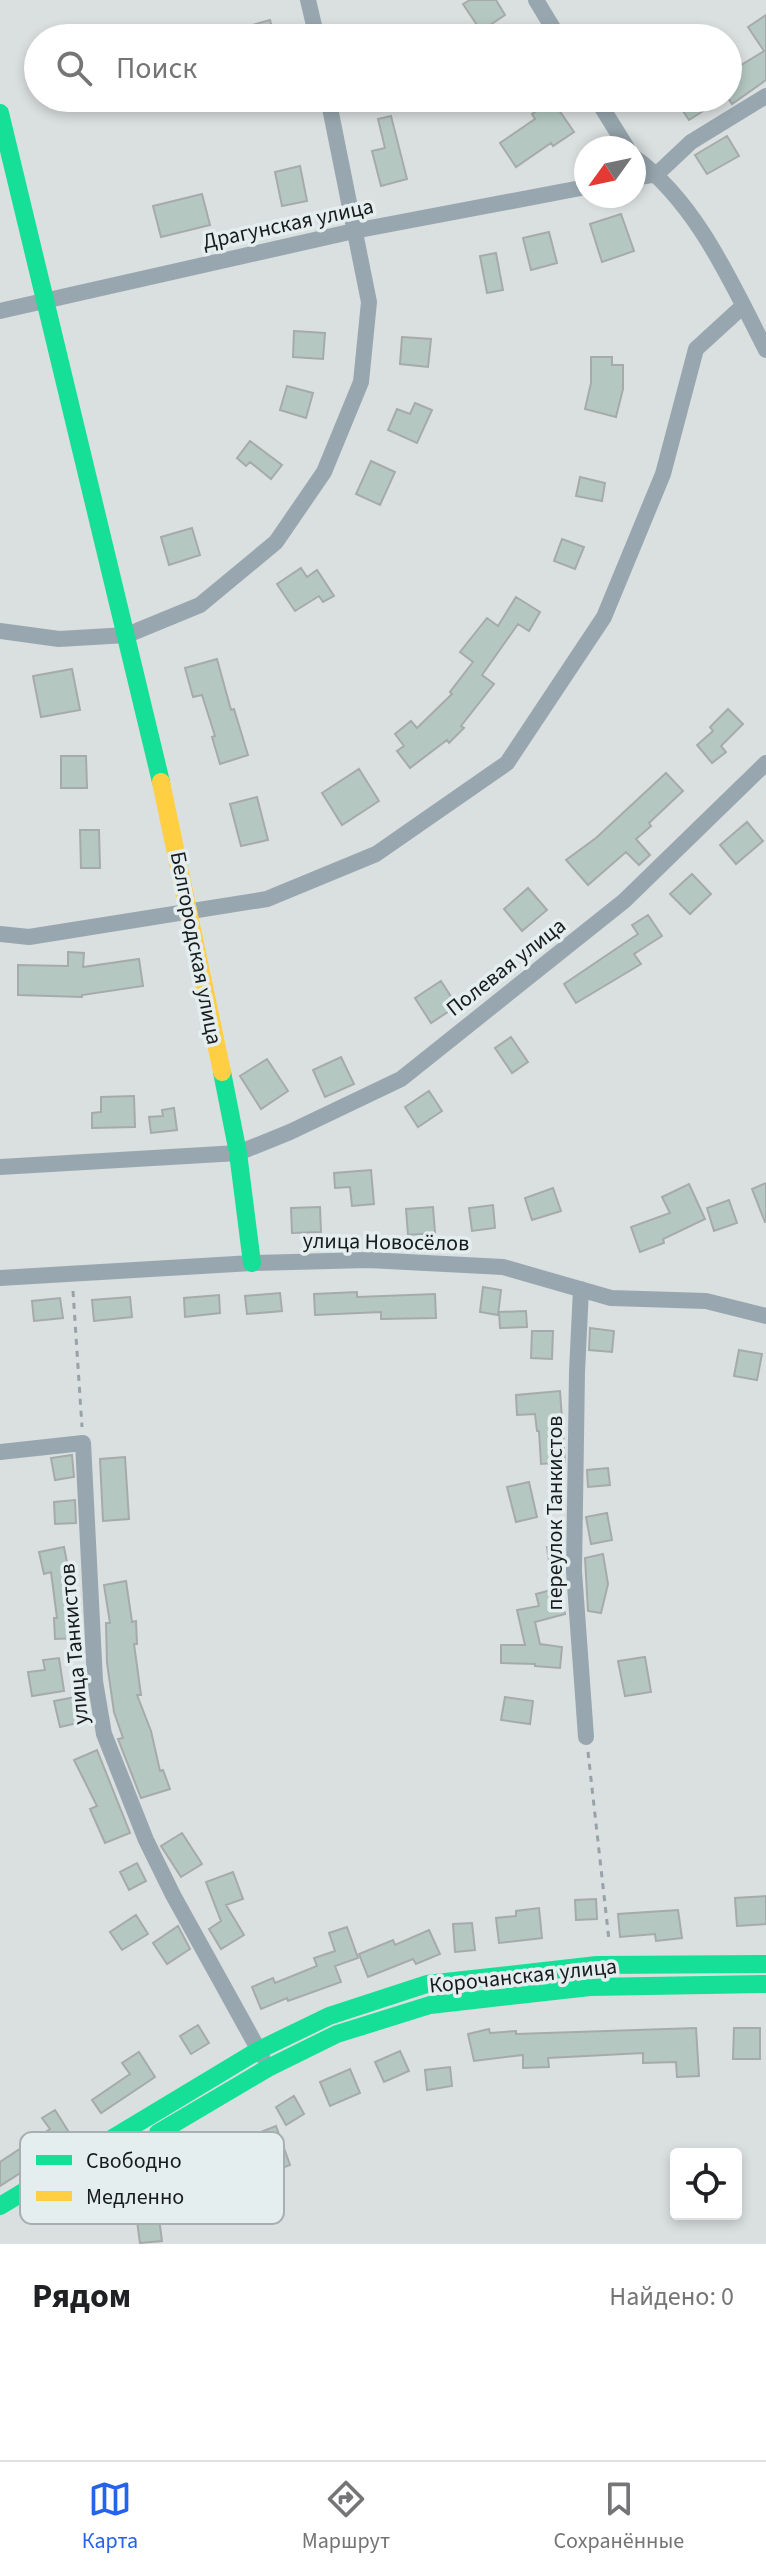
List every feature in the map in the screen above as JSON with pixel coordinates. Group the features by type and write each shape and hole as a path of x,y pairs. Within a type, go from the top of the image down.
{"main road":[{"name":"Белгородская улица","path":"0,113 127,635 189,913 238,1153 252,1263"},
{"name":"Корочанская улица","path":"123,2132 259,2050 329,2016 427,1984 597,1965 766,1964"},
{"name":"Корочанская улица","path":"160,2132 268,2068 337,2034 430,2005 590,1987 766,1984"},
{"name":"Корочанская улица","path":"0,2206 20,2194"},
{"path":"0,2226 20,2214"}],"street":[{"path":"308,0 314,24"},
{"path":"536,0 551,24"},
{"path":"742,111 766,96"},
{"path":"0,631 59,639 127,635 200,605 276,542 324,472 361,382 369,302 331,112"},
{"path":"605,112 620,136"},
{"path":"646,176 657,174 691,142 740,112"},
{"path":"646,166 657,174 694,219 766,350"},
{"name":"Драгунская улица","path":"0,311 354,231 574,189"},
{"path":"0,934 29,937 267,899 376,854 507,763 604,617 663,474 696,349 743,306"},
{"name":"Полевая улица","path":"0,1167 238,1153 401,1079 624,901 766,763"},
{"name":"улица Новосёлов","path":"0,1278 252,1263 368,1260 503,1267 611,1298 706,1301 766,1316"},
{"name":"переулок Танкистов","path":"581,1289 574,1571 586,1737"},
{"path":"0,1452 83,1443"},
{"name":"улица Танкистов","path":"83,1443 95,1681 104,1734 153,1854 268,2068"}],"path":[{"path":"71,1274 83,1443"},
{"path":"586,1737 609,1940"}],"building":[{"path":"470,0 496,0 505,15 492,24 476,24 463,4"},
{"path":"766,15 766,80 742,97 742,64 764,51 748,27"},
{"path":"560,112 574,132 553,146 551,143 516,167 500,143 535,119 532,114"},
{"path":"684,112 702,112 689,120"},
{"path":"391,116 407,179 381,186 372,151 385,148 378,119"},
{"path":"727,136 739,156 707,174 695,155"},
{"path":"300,166 307,201 282,206 275,172"},
{"path":"202,194 210,225 161,237 153,206"},
{"path":"621,214 634,251 602,262 590,224"},
{"path":"549,232 557,263 531,270 523,238"},
{"path":"496,253 503,290 487,293 480,256"},
{"path":"294,331 325,333 323,359 293,357"},
{"path":"402,337 431,339 428,367 400,364"},
{"path":"591,357 612,357 612,365 623,365 623,389 616,417 585,409 591,383"},
{"path":"287,386 313,393 306,418 280,410"},
{"path":"415,403 432,410 417,443 388,430 397,409 410,414"},
{"path":"250,441 282,465 271,479 250,462 246,466 237,458"},
{"path":"371,461 395,472 380,505 356,494"},
{"path":"580,477 605,483 602,501 576,496"},
{"path":"192,528 200,555 169,565 161,537"},
{"path":"562,539 584,547 575,569 554,561"},
{"path":"301,568 307,577 317,570 334,596 323,602 319,596 295,611 277,584"},
{"path":"516,597 540,612 529,631 518,624 482,675 494,684 461,726 464,728 449,743 447,740 410,768 397,751 404,746 395,734 411,721 417,728 452,694 450,692 473,662 460,652 487,618 498,626"},
{"path":"217,659 248,755 220,764 202,695 193,697 185,668"},
{"path":"72,669 80,710 41,717 33,676"},
{"path":"728,709 743,724 721,746 726,752 712,763 697,745 713,731 710,727"},
{"path":"61,756 86,756 87,788 61,788"},
{"path":"359,769 379,801 342,825 322,793"},
{"path":"666,773 683,791 636,839 650,855 639,865 626,852 588,885 566,860 596,838"},
{"path":"257,797 268,840 241,846 230,804"},
{"path":"747,822 763,841 736,864 720,845"},
{"path":"80,830 99,830 100,868 81,868"},
{"path":"692,874 711,894 690,914 670,894"},
{"path":"528,888 547,910 522,931 504,909"},
{"path":"648,915 662,936 634,954 641,964 576,1003 564,984 638,934 632,925"},
{"path":"68,952 84,953 83,967 139,959 143,986 82,997 18,995 18,965 68,966"},
{"path":"441,981 457,1006 431,1023 415,998"},
{"path":"511,1037 528,1062 512,1073 495,1048"},
{"path":"341,1057 354,1084 325,1097 313,1070"},
{"path":"267,1059 288,1091 261,1109 240,1076"},
{"path":"429,1091 442,1111 418,1127 405,1107"},
{"path":"134,1096 135,1127 92,1128 92,1113 101,1112 101,1097"},
{"path":"174,1108 177,1130 151,1133 149,1117 163,1116 162,1110"},
{"path":"371,1170 374,1204 352,1206 350,1187 335,1188 334,1173"},
{"path":"766,1183 766,1222 765,1222 752,1189"},
{"path":"689,1184 705,1219 663,1239 664,1243 640,1252 631,1227 670,1213 662,1197"},
{"path":"553,1188 561,1211 532,1220 525,1198"},
{"path":"729,1200 737,1223 714,1231 707,1208"},
{"path":"493,1205 495,1228 472,1231 469,1208"},
{"path":"320,1207 321,1232 292,1233 291,1208"},
{"path":"433,1207 435,1233 408,1235 406,1209"},
{"path":"483,1287 501,1290 498,1315 480,1312"},
{"path":"357,1292 357,1297 435,1294 436,1318 381,1319 381,1312 315,1315 314,1294"},
{"path":"280,1293 282,1311 247,1314 245,1296"},
{"path":"219,1295 220,1313 185,1317 184,1298"},
{"path":"130,1297 132,1317 94,1321 92,1300"},
{"path":"60,1298 63,1318 34,1321 32,1301"},
{"path":"526,1311 527,1327 500,1328 499,1312"},
{"path":"590,1328 614,1331 612,1352 589,1350"},
{"path":"532,1331 553,1331 552,1359 531,1358"},
{"path":"739,1350 762,1354 757,1380 734,1376"},
{"path":"560,1391 565,1462 541,1464 535,1414 517,1415 516,1395"},
{"path":"72,1455 74,1477 55,1480 51,1458"},
{"path":"125,1457 129,1519 103,1521 100,1459"},
{"path":"608,1468 610,1485 588,1487 587,1470"},
{"path":"529,1482 537,1517 516,1522 507,1487"},
{"path":"75,1500 76,1523 55,1524 54,1502"},
{"path":"607,1513 612,1540 591,1544 586,1517"},
{"path":"563,1545 563,1558 549,1561 547,1547"},
{"path":"64,1547 71,1583 76,1582 81,1638 55,1639 54,1618 57,1618 51,1572 44,1574 39,1552"},
{"path":"603,1554 608,1584 601,1613 588,1611 585,1558"},
{"path":"126,1581 132,1622 136,1621 137,1644 134,1644 141,1695 137,1695 151,1731 160,1771 163,1770 170,1789 141,1798 118,1739 123,1738 114,1712 107,1663 106,1623 110,1623 104,1585"},
{"path":"559,1588 565,1614 535,1622 540,1644 562,1647 560,1668 501,1663 501,1645 525,1645 517,1610 539,1606 536,1594"},
{"path":"645,1657 651,1692 625,1696 618,1661"},
{"path":"59,1658 64,1691 32,1696 28,1672 45,1670 43,1660"},
{"path":"81,1696 86,1721 60,1727 54,1701"},
{"path":"505,1697 533,1701 530,1724 501,1720"},
{"path":"97,1750 130,1833 105,1843 90,1809 97,1806 74,1760"},
{"path":"182,1833 202,1864 181,1877 161,1846"},
{"path":"137,1863 146,1881 129,1890 120,1872"},
{"path":"233,1872 243,1899 226,1905 244,1935 221,1949 209,1929 221,1921 206,1882"},
{"path":"766,1896 766,1924 737,1926 735,1898"},
{"path":"596,1899 597,1919 576,1920 575,1900"},
{"path":"539,1908 542,1938 499,1943 496,1918 516,1916 516,1911"},
{"path":"678,1910 682,1938 656,1941 655,1934 620,1937 618,1914"},
{"path":"136,1915 148,1934 122,1950 110,1932"},
{"path":"472,1923 475,1950 455,1952 453,1924"},
{"path":"178,1926 190,1949 167,1964 153,1943"},
{"path":"347,1927 358,1958 335,1966 341,1982 261,2009 252,1987 273,1978 275,1983 317,1966 314,1958 335,1951 329,1933"},
{"path":"429,1930 440,1954 416,1964 413,1959 368,1977 359,1954 393,1940 395,1945"},
{"path":"198,2025 209,2043 191,2054 180,2036"},
{"path":"696,2028 699,2076 677,2077 676,2062 643,2063 643,2053 548,2058 549,2067 523,2068 523,2055 474,2061 468,2034 489,2029 490,2033 516,2031 516,2034"},
{"path":"734,2028 760,2028 760,2059 733,2059"},
{"path":"400,2051 409,2071 384,2082 375,2062"},
{"path":"139,2052 155,2077 101,2113 92,2100 130,2074 122,2063"},
{"path":"450,2067 452,2086 427,2090 425,2070"},
{"path":"350,2069 360,2093 330,2106 320,2082"},
{"path":"294,2096 304,2114 286,2125 276,2107"},
{"path":"55,2110 69,2132 45,2132 50,2129 42,2118"},
{"path":"276,2126 278,2132 261,2132"},
{"path":"284,2148 290,2165 284,2167"},
{"path":"20,2149 20,2173 0,2186 0,2162"},
{"path":"137,2224 160,2224 162,2241 140,2243"}],"traffic: fast":[{"path":"0,113 161,782"},
{"path":"222,1072 238,1153 252,1263"},
{"path":"123,2132 259,2050 329,2016 427,1984 597,1965 766,1964"},
{"path":"160,2132 268,2068 337,2034 430,2005 590,1987 766,1984"},
{"path":"0,2206 20,2194"}],"traffic: slow":[{"path":"161,782 222,1072"}]}
